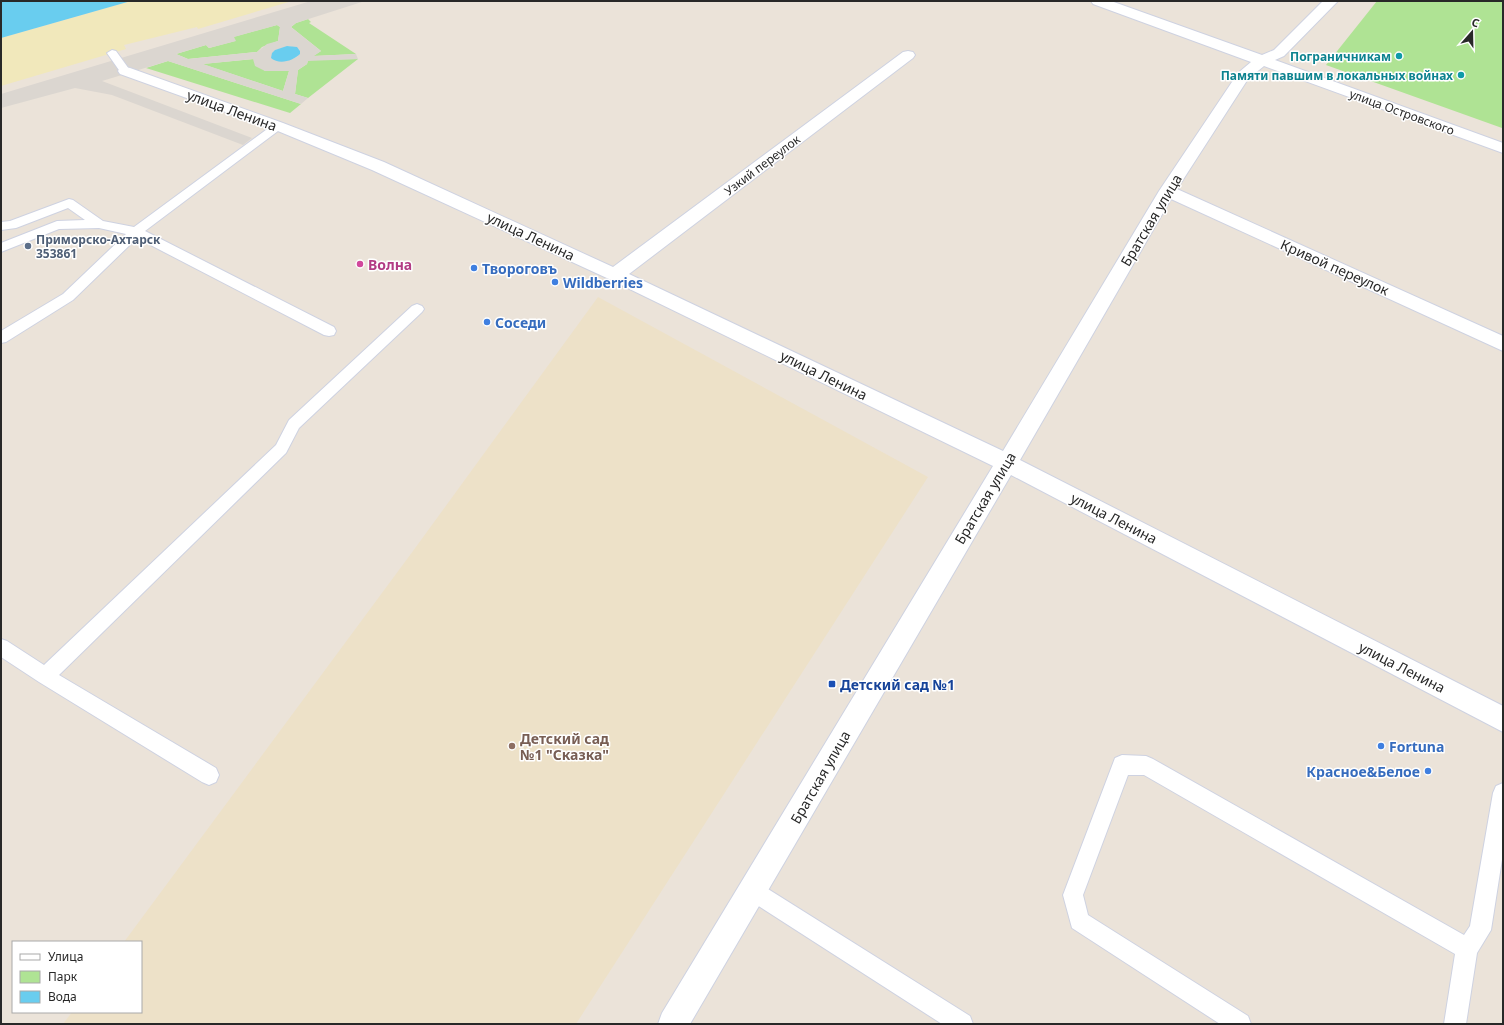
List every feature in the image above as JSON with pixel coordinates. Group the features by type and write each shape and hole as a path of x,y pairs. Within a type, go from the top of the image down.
{"street":[{"name":"улица Островского","path":"1098,1 1503,148"},
{"name":"Братская улица","path":"673,1024 1167,191 1243,76 1261,61 1279,53 1331,1"},
{"name":"Узкий переулок","path":"615,275 908,55"},
{"name":"улица Ленина","path":"126,71 278,126 378,166 615,275 1007,463 1503,719"},
{"name":"Кривой переулок","path":"1167,191 1503,344"}],"lane":[{"path":"112,53 126,71"},
{"path":"1,338 68,297 136,232 278,126"},
{"path":"1,226 12,225 69,203 99,224"},
{"path":"1,248 57,225 99,224 136,232 329,331"},
{"path":"46,676 281,448 294,424 417,309"},
{"path":"1,647 208,775"},
{"path":"1240,1024 1079,921 1073,895 1122,766 1146,766 1467,949"},
{"path":"1454,1024 1467,949 1480,930 1503,792"},
{"path":"753,891 962,1024"}],"shaded area":[{"path":"311,1 365,1 296,23 291,27 321,51 314,56 356,54 358,59 308,61 307,64 298,70 295,94 308,98 301,104 168,61 102,81 252,138 243,145 112,95 75,88 1,108 1,94","holes":["277,25 280,27 278,41 267,44 257,52 188,59 176,54 206,45 209,48 236,41 234,37","289,46 299,49 300,51 297,57 286,61 273,60 275,50","253,59 255,66 265,71 289,71 283,91 203,64"]},
{"name":"Детский сад №1 \"Сказка\"","path":"598,297 928,477 576,1024 63,1024 71,1013 142,1013 142,941 125,941 413,551"}],"green space":[{"path":"1377,1 1503,1 1502,128 1326,65"},
{"path":"308,19 311,22 309,23 356,54 313,56 321,51 291,27 296,23"},
{"path":"277,25 280,27 278,41 262,47 257,52 188,59 176,54 206,45 209,48 235,41 233,37"},
{"path":"254,59 265,71 289,71 283,91 202,64"},
{"path":"358,59 308,98 295,94 298,70 307,64 308,60"},
{"path":"168,61 301,104 290,113 146,68"}],"sand":[{"path":"131,1 292,1 198,29 197,27 124,45 126,49 1,86 1,38"}],"water":[{"path":"1,1 131,1 1,38"},
{"path":"287,46 297,47 300,54 294,59 282,62 271,58 272,53 275,50"}],"place":[{"name":"Пограничникам","path":"1399,56"},
{"name":"Памяти павшим в локальных войнах","path":"1461,75"},
{"name":"Приморско-Ахтарск 353861","path":"28,246"},
{"name":"Волна","path":"360,264"},
{"name":"Твороговъ","path":"474,268"},
{"name":"Wildberries","path":"555,282"},
{"name":"Соседи","path":"487,322"},
{"name":"Детский сад №1","path":"832,684"},
{"name":"Детский сад №1 \"Сказка\"","path":"512,746"},
{"name":"Fortuna","path":"1381,746"},
{"name":"Красное&Белое","path":"1428,771"}]}
